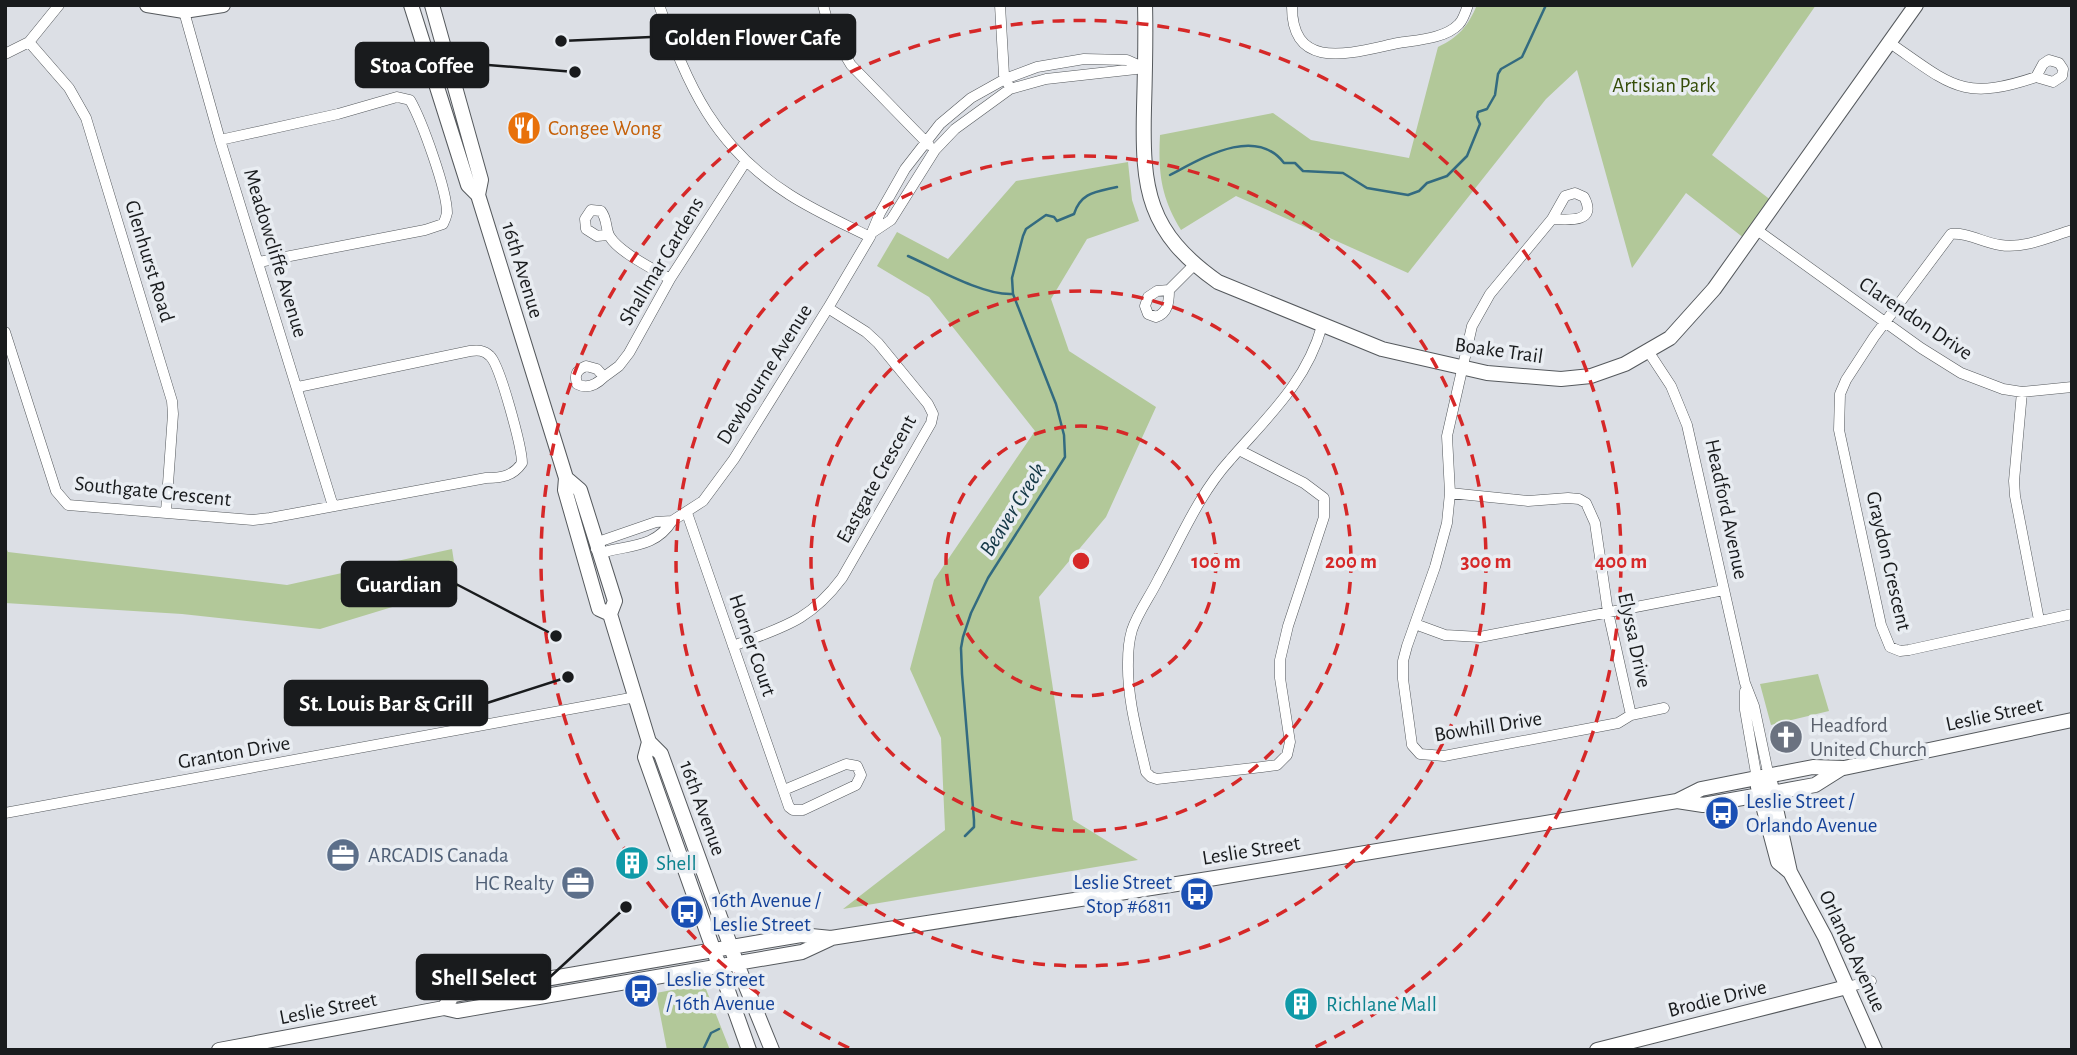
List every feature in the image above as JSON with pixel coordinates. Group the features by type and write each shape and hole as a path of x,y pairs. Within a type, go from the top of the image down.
{"main road":[{"path":"147,5 203,10 223,5"},
{"name":"16th Avenue","path":"411,5 468,185 478,195 566,478 565,490 599,609 610,614"},
{"name":"16th Avenue","path":"432,5 481,180 478,195"},
{"name":"Boake Trail","path":"1145,5 1143,156 1148,187 1153,205 1168,236 1194,265 1218,282 1382,349 1510,377 1561,379 1591,376 1625,364 1670,338 1686,322 1757,230 1916,5"},
{"name":"16th Avenue","path":"566,478 580,490 615,602 610,614 649,742 661,754 731,948 772,1050"},
{"name":"Leslie Street","path":"444,1008 453,995 801,935 831,938 1677,801 1702,789 1812,767 1844,768 2072,720"},
{"name":"16th Avenue","path":"649,742 645,757 749,1050"},
{"name":"Leslie Street","path":"1677,801 1703,806 1815,785 1844,768"},
{"name":"Orlando Avenue","path":"1763,778 1778,862 1790,872 1815,915 1875,1050"},
{"name":"Leslie Street","path":"219,1050 444,1008 457,1012 802,953 831,938"},
{"name":"Brodie Drive","path":"1597,1050 1847,987"}],"street":[{"path":"5,54 29,41 59,5"},
{"path":"659,5 674,47 703,108 746,161 790,195 872,235"},
{"path":"823,5 830,30 851,65 935,150"},
{"path":"1000,5 1008,84"},
{"path":"1292,5 1295,34 1306,46 1328,55 1440,35 1460,23 1468,5"},
{"name":"Meadowcliffe Avenue","path":"183,8 220,140 333,506"},
{"name":"Glenhurst Road","path":"29,41 69,88 86,118 163,367 173,414 166,512"},
{"path":"1890,43 1958,87 1974,90 1994,89 2036,77"},
{"name":"Dewbourne Avenue","path":"872,235 891,220 935,150 955,129 1008,84 1037,66 1084,59 1127,60 1145,68"},
{"name":"Dewbourne Avenue","path":"598,548 601,541 656,522 672,521 703,501 828,308 872,235 880,213 905,169 940,124 971,99 1008,84 1145,68"},
{"path":"220,140 338,114 397,97 410,100 421,118 444,200 447,216 443,224 425,230 258,262"},
{"name":"Shallmar Gardens","path":"604,376 620,366 629,353 670,279 746,161"},
{"name":"Bowhill Drive","path":"1552,219 1490,294 1472,326 1447,436 1450,492 1447,523 1407,646 1403,679 1412,745 1420,754 1444,756 1618,723 1631,715 1664,708"},
{"name":"Clarendon Drive","path":"1757,230 1885,323 1961,373 2003,389 2022,392 2072,387"},
{"path":"1885,323 1951,234 1959,233 2002,246 2016,246 2072,230"},
{"path":"608,235 619,247 670,279"},
{"path":"1168,290 1194,265"},
{"name":"Eastgate Crescent","path":"733,646 794,622 810,613 827,598 842,578 932,423 933,414 928,404 878,343 866,332 828,308"},
{"name":"Graydon Crescent","path":"1885,323 1846,380 1840,394 1839,407 1839,430 1885,639 1891,647 1900,651 1909,650 2039,620"},
{"path":"1238,450 1304,483 1324,499 1324,517 1288,626 1280,660 1280,678 1290,742 1286,755 1277,765 1157,779 1146,772 1131,701 1128,662 1132,630 1198,504 1223,467 1238,450 1294,387 1303,373 1322,326"},
{"name":"Southgate Crescent","path":"5,332 56,491 61,500 74,507 253,520 293,515 486,478 499,478 516,471 522,463 502,383 493,358 484,351 477,350 298,387"},
{"name":"Headford Avenue","path":"1648,351 1671,386 1687,425 1745,684 1754,706 1763,778"},
{"path":"2022,392 2015,496 2039,620 2072,614"},
{"name":"Elyssa Drive","path":"1450,492 1528,501 1568,498 1586,503 1595,523 1608,612 1631,715"},
{"name":"Horner Court","path":"687,513 789,807 803,810 856,785 861,775 856,766 846,764 784,790"},
{"name":"Dewbourne Avenue","path":"581,552 598,548 604,552 651,541 663,534 672,521"},
{"path":"1415,624 1445,635 1480,637 1724,590"},
{"name":"Granton Drive","path":"5,814 636,697"},
{"path":"1847,987 1871,981"}],"green space":[{"name":"Artisian Park","path":"1477,5 1816,5 1712,155 1776,204 1749,242 1686,193 1632,268 1577,70 1546,99 1408,273 1236,196 1181,230 1169,207 1162,184 1160,135 1273,113 1311,140 1409,158 1438,47 1462,30"},
{"path":"1128,162 1132,200 1139,221 1087,239 1051,299 1069,351 1156,407 1106,517 1039,597 1073,820 1138,860 843,909 945,830 941,738 910,669 934,580 1035,431 929,297 877,266 897,232 948,259 1016,181"},
{"path":"5,545 8,552 287,585 452,549 458,587 320,629 182,614 5,603"},
{"path":"1818,674 1829,711 1771,725 1760,684"},
{"path":"704,984 730,1050 667,1050 656,993"}],"waterway":[{"name":"Beaver Creek","path":"1170,175 1212,154 1243,146 1272,152 1284,163 1295,163 1303,171 1343,173 1367,188 1408,195 1419,191 1427,183 1447,176 1467,156 1480,124 1478,112 1487,109 1495,95 1501,69 1522,57 1546,5"},
{"name":"Beaver Creek","path":"965,836 974,827 974,820 962,674 963,637 988,578 1065,457 1064,435 1056,404 1013,294 1012,278 1026,229 1046,215 1057,221 1074,214 1085,197 1117,187"},
{"path":"908,256 974,286 1013,294"},
{"name":"Beaver Creek","path":"703,1050 711,1033 719,1029"}],"place":[{"name":"Golden Flower Cafe","path":"561,41"},
{"name":"Stoa Coffee","path":"575,72"},
{"name":"Congee Wong","path":"524,128"},
{"name":"Guardian","path":"556,636"},
{"name":"St. Louis Bar & Grill","path":"568,677"},
{"name":"Headford United Church","path":"1786,737"},
{"name":"Leslie Street / Orlando Avenue","path":"1722,813"},
{"name":"ARCADIS Canada","path":"343,855"},
{"name":"Shell","path":"632,863"},
{"name":"HC Realty","path":"578,883"},
{"name":"Leslie Street Stop #6811","path":"1197,894"},
{"name":"Shell Select","path":"626,907"},
{"name":"16th Avenue / Leslie Street","path":"687,912"},
{"name":"Leslie Street / 16th Avenue","path":"641,991"},
{"name":"Richlane Mall","path":"1301,1004"}]}
